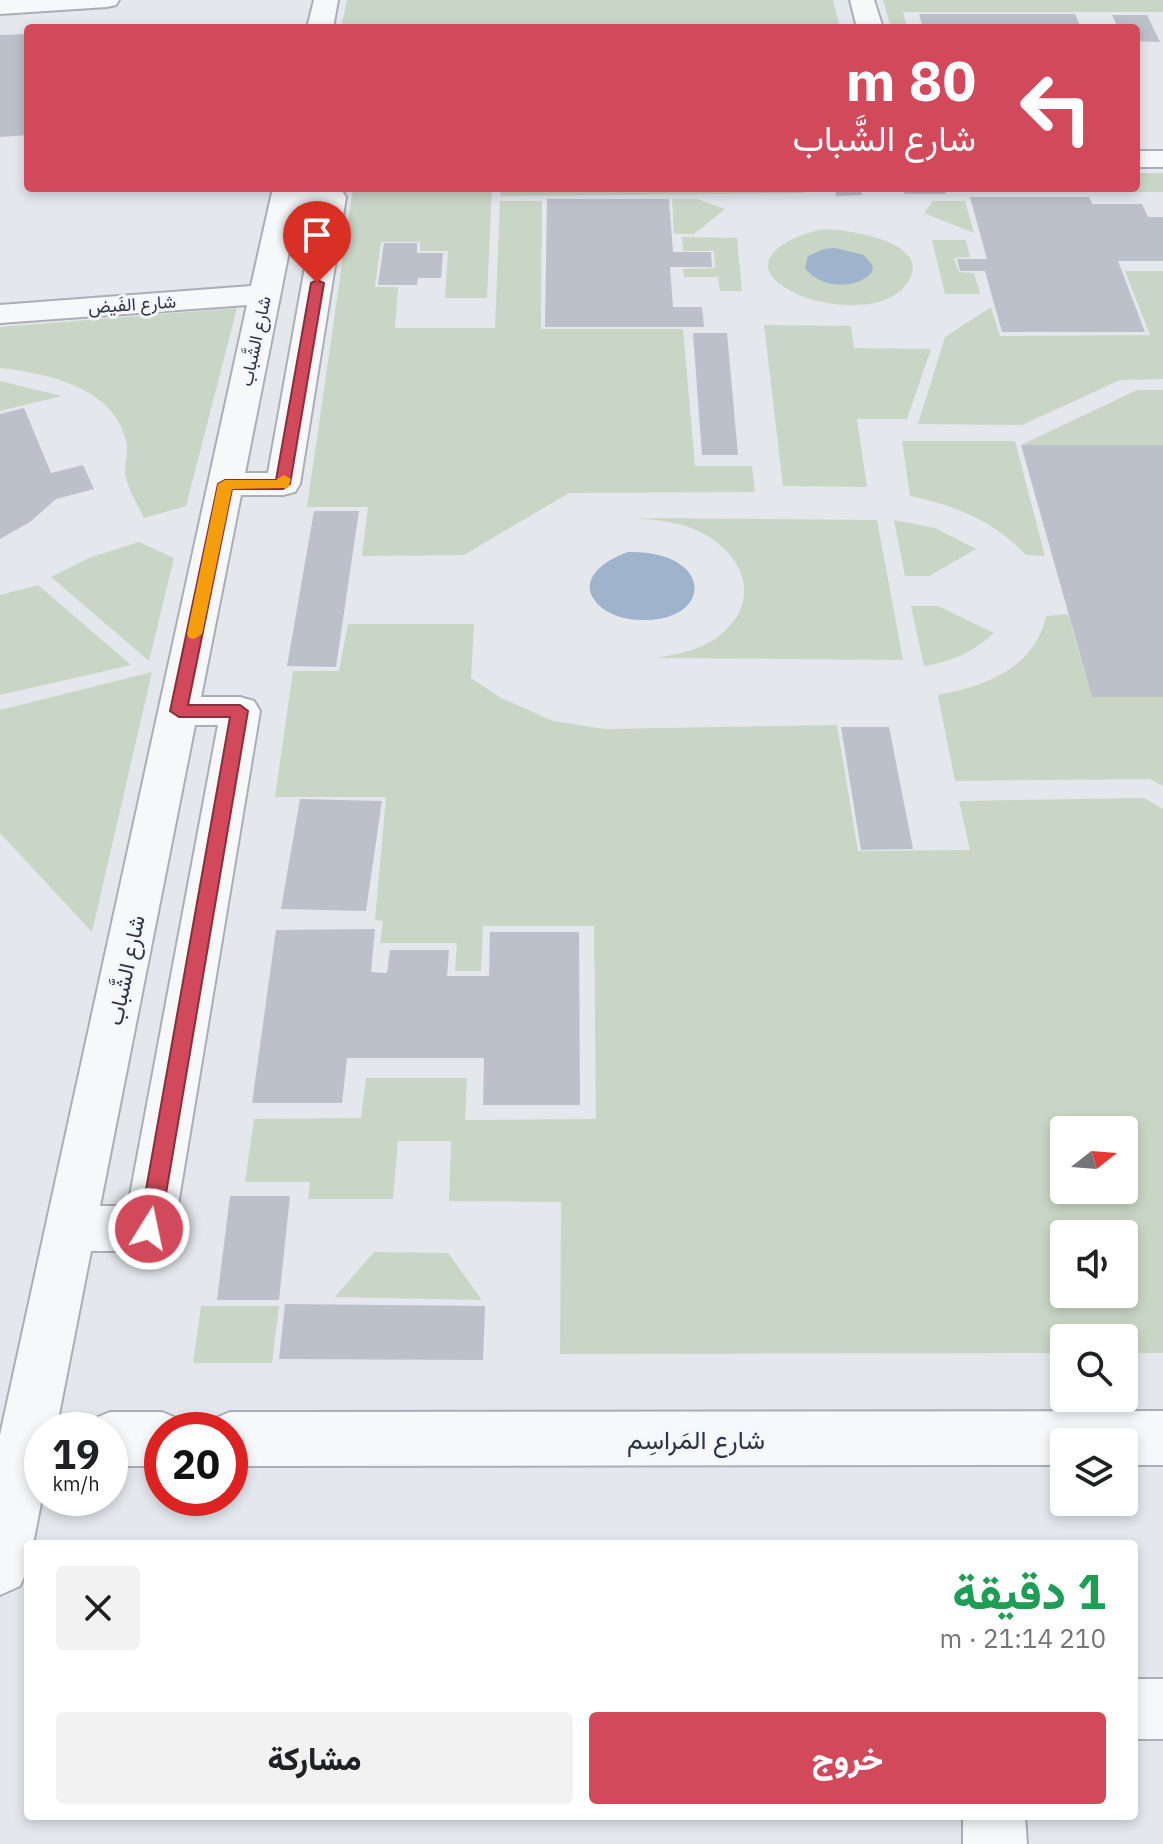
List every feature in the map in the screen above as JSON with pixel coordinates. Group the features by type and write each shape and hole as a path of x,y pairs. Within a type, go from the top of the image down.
{"street":[{"path":"0,7 107,0"},
{"path":"321,24 326,0"},
{"path":"862,0 869,24"},
{"path":"91,24 94,1"},
{"path":"1140,159 1163,159"},
{"name":"شارع الشَّباب","path":"39,1412 71,1228 179,711 225,484 286,193 332,197 283,484 225,484"},
{"name":"شارع الفَيض","path":"0,314 265,294"},
{"path":"71,1228 149,1229 240,711 179,711"},
{"name":"شارع المَراسِم","path":"248,1439 1163,1438"},
{"name":"شارع الشَّباب","path":"0,1566 24,1477"},
{"path":"1138,1709 1163,1709"},
{"path":"994,1820 995,1844"}],"green space":[{"path":"347,0 833,0 839,24 342,24"},
{"path":"883,0 1163,0 1163,12 903,12 906,24 890,24"},
{"path":"1140,173 1163,173 1163,192 1140,192"},
{"path":"352,192 492,192 487,298 445,298 448,251 420,251 420,242 381,242 375,287 398,287 395,328 495,328 500,201 542,201 541,329 683,329 695,466 752,466 755,492 569,493 464,555 362,556 368,507 307,507"},
{"path":"500,192 805,193 500,196"},
{"path":"672,199 697,199 725,209 694,234 674,234"},
{"path":"933,201 965,201 974,233 924,213"},
{"path":"825,229 868,235 899,247 909,257 913,268 908,282 898,293 884,300 851,305 801,296 774,279 768,269 769,259 776,250 799,236"},
{"path":"682,237 737,238 742,291 720,291 718,277 684,277 683,269 715,268 714,251 683,251"},
{"path":"932,240 966,240 970,257 954,258 959,272 974,273 980,294 945,294"},
{"path":"1125,271 1163,271 1163,379 1120,380 1022,425 918,424 945,337 991,307 1000,336 1150,335"},
{"path":"237,308 186,506 144,518 126,477 126,441 119,423 108,408 76,386 37,374 0,368 0,327"},
{"path":"764,325 851,326 854,348 931,349 907,419 857,419 867,487 783,486"},
{"path":"0,381 62,396 0,411"},
{"path":"1137,390 1163,390 1163,445 1021,445"},
{"path":"902,441 1015,441 1045,556 1026,555 1001,533 973,516 910,496"},
{"path":"636,518 877,520 903,660 657,658 698,648 720,635 741,608 743,580 729,554 702,533 678,524"},
{"path":"894,520 935,528 976,549 929,576 905,576"},
{"path":"139,542 174,558 149,661 51,577 89,558"},
{"path":"38,585 131,665 0,695 0,595"},
{"path":"911,606 938,606 994,633 962,655 924,666"},
{"path":"1068,614 1092,697 1163,697 1163,786 1150,779 955,781 938,695 973,686 1006,672 1031,649 1046,616"},
{"path":"348,624 474,624 471,678 501,698 553,721 605,729 837,725 858,851 970,850 959,801 1144,798 1163,809 1163,1353 1138,1353 1138,1324 1050,1324 1050,1353 560,1354 561,1202 449,1201 451,1141 398,1141 393,1199 308,1199 310,1182 245,1182 254,1119 361,1118 366,1078 467,1078 465,1120 596,1119 594,926 483,926 481,971 455,971 457,943 380,943 383,921 375,920 386,797 275,797 293,671 339,671"},
{"path":"152,672 92,932 0,833 0,710"},
{"path":"374,1252 448,1253 482,1300 335,1297"},
{"path":"201,1306 279,1306 272,1363 193,1363"}],"water":[{"path":"835,248 864,255 873,266 872,272 857,282 838,285 811,275 805,268 808,256"},
{"path":"628,552 656,554 677,562 689,573 694,586 692,599 682,610 665,618 636,620 615,615 601,607 593,598 591,581 602,566"}],"building":[{"path":"919,14 1075,14 1079,24 922,24"},
{"path":"1112,15 1147,15 1160,42 1140,41 1140,24 1116,24"},
{"path":"24,34 24,135 0,137 0,35"},
{"path":"835,192 862,192 862,195 836,196"},
{"path":"946,192 946,194 904,194"},
{"path":"970,197 1089,197 1092,204 1142,204 1148,217 1163,217 1163,261 1118,261 1145,332 1002,332 985,271 960,271 957,259 987,259"},
{"path":"547,199 669,199 673,252 711,252 712,267 670,267 673,307 702,307 704,327 545,327"},
{"path":"384,243 417,243 417,253 443,253 441,278 418,278 417,285 378,285"},
{"path":"693,333 727,333 738,455 702,455"},
{"path":"24,408 51,473 83,465 94,489 56,499 30,522 0,539 0,414"},
{"path":"1021,445 1163,445 1163,697 1092,697"},
{"path":"314,511 359,511 336,667 287,666"},
{"path":"841,727 889,727 913,849 861,850"},
{"path":"300,799 382,801 366,911 281,909"},
{"path":"375,929 371,972 387,973 390,950 449,950 447,976 489,976 490,932 579,932 580,1105 483,1105 484,1058 347,1058 342,1103 252,1103 276,930"},
{"path":"230,1196 290,1196 279,1300 217,1300"},
{"path":"285,1304 485,1306 483,1360 279,1359"}],"slow traffic":[{"path":"194,634 225,484 283,484 284,479"}],"route":[{"path":"149,1229 240,711 179,711 225,484 283,484 317,283"}]}
